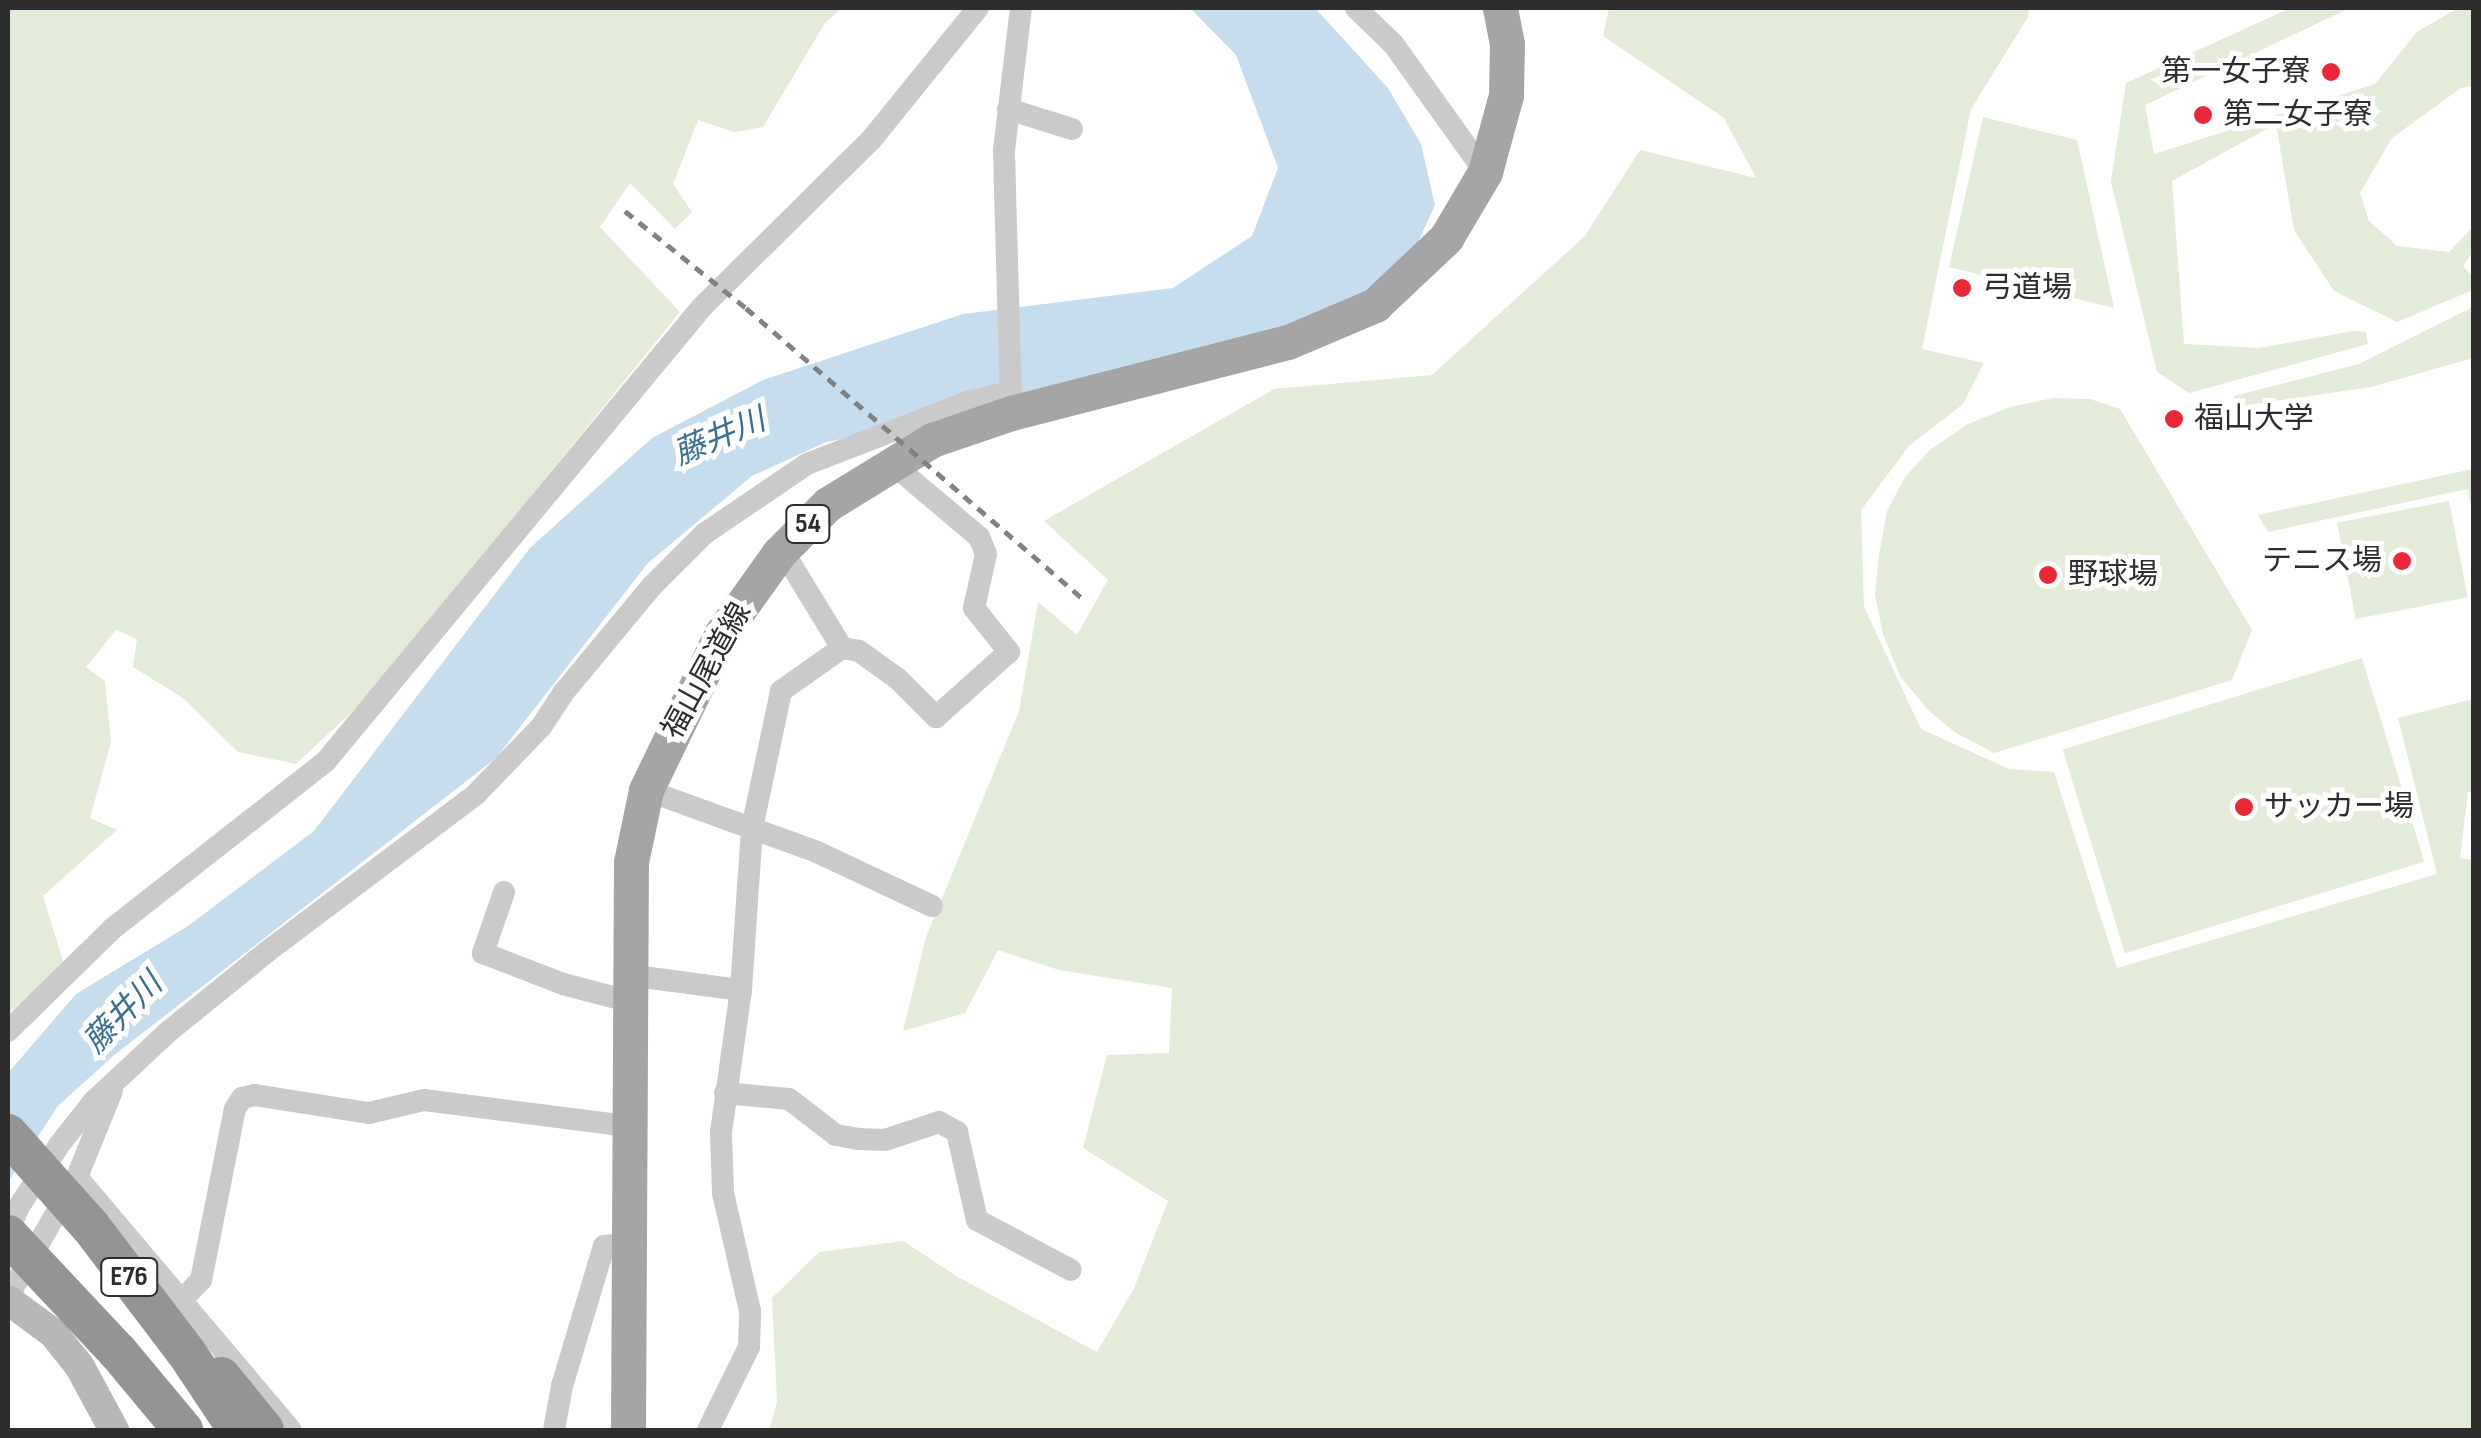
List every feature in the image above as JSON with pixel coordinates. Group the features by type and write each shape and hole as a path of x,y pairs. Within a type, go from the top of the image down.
{"highway":[{"name":"E76","path":"8,1134 91,1227 186,1352 238,1430"},
{"path":"91,1227 155,1295 264,1430"},
{"name":"E76","path":"8,1234 118,1352 183,1430"},
{"path":"8,1243 95,1341 161,1430"}],"main road":[{"name":"福山尾道線","path":"628,1430 631,862 646,790 722,633 779,553 828,504 891,463 1010,398 1288,342 1376,305 1446,238 1485,172 1506,95 1507,44 1500,8"}],"street":[{"path":"8,1032 112,929 326,761 702,307 871,140 978,8"},
{"path":"8,1234 18,1208 58,1145 94,1101 168,1032 268,950 476,794 541,726 564,692 652,586 704,534 807,464 968,402 1010,398 1006,292 1008,108 1020,8"},
{"path":"1356,8 1394,46 1485,172"},
{"path":"1008,108 1072,129"},
{"path":"708,1430 749,1347 750,1311 722,1193 725,1093 741,990 752,828 782,691 842,648 859,651 898,679 936,717 1008,652 974,608 986,554 979,537 891,463"},
{"path":"779,553 792,566 842,648"},
{"path":"646,790 817,852 932,906"},
{"path":"504,892 483,953 563,984 741,990"},
{"path":"114,1085 77,1177 8,1298 53,1333 80,1367 114,1430"},
{"path":"725,1093 789,1099 836,1135 858,1139 886,1140 939,1122 957,1132 977,1220 1071,1270"},
{"path":"183,1298 201,1280 235,1109 242,1098 255,1095 369,1113 424,1100 628,1126"},
{"path":"77,1177 291,1430"},
{"path":"554,1430 562,1386 604,1246 628,1244"}],"green space":[{"path":"8,8 842,8 825,23 763,127 734,132 698,120 673,184 692,212 675,229 630,183 600,227 680,312 373,692 296,764 238,752 183,698 133,667 137,639 116,630 86,667 105,681 111,742 90,818 117,830 43,896 64,964 8,1014"},
{"path":"1609,8 2029,8 2028,17 1971,109 1922,349 1984,363 1963,404 1909,446 1861,510 1864,607 1921,729 2009,769 2054,772 2117,968 2437,874 2398,718 2473,699 2473,792 2468,792 2460,858 2474,860 2473,1430 769,1430 777,1402 772,1298 819,1252 903,1241 958,1277 1097,1352 1134,1288 1168,1201 1083,1148 1107,1055 1169,1053 1172,988 1059,970 998,950 965,1013 903,1031 926,937 1019,711 1038,602 1077,635 1108,580 1044,521 1274,389 1432,375 1585,236 1640,150 1756,178 1724,118 1603,36"},
{"path":"2290,8 2350,8 2145,105 2154,154 2375,84 2417,32 2458,8 2473,8 2473,86 2461,88 2392,138 2360,193 2369,221 2397,246 2449,252 2473,227 2473,252 2463,266 2473,277 2473,290 2397,322 2334,291 2294,230 2276,124 2172,181 2184,344 2259,348 2354,331 2366,332 2368,344 2189,393 2157,372 2111,182 2126,83"},
{"path":"1983,117 2077,140 2114,308 1949,267"},
{"path":"2473,307 2473,358 2371,387 2234,407 2234,396 2359,364"},
{"name":"野球場","path":"2053,398 2090,399 2120,409 2252,630 2232,680 1994,753 1956,733 1928,710 1900,676 1883,634 1875,595 1879,555 1887,511 1905,477 1930,450 1968,424 2010,407"},
{"path":"2473,469 2473,515 2467,489 2268,532 2258,515"},
{"name":"テニス場","path":"2449,501 2468,597 2356,619 2337,523"},
{"name":"サッカー場","path":"2362,658 2424,862 2125,953 2063,750"}],"water":[{"name":"藤井川","path":"1190,8 1315,8 1388,88 1421,144 1435,205 1409,262 1348,304 1268,337 824,443 752,476 648,563 496,758 113,1056 58,1106 8,1182 8,1073 76,994 188,926 314,831 530,548 652,438 763,380 963,314 1173,288 1252,236 1278,168 1236,55"}],"railway":[{"path":"625,211 746,308 1084,600"}],"place":[{"name":"第一女子寮","path":"2331,72"},
{"name":"第二女子寮","path":"2203,115"},
{"name":"弓道場","path":"1962,288"},
{"name":"福山大学","path":"2174,419"},
{"name":"テニス場","path":"2402,561"},
{"name":"野球場","path":"2048,575"},
{"name":"サッカー場","path":"2244,807"}]}
